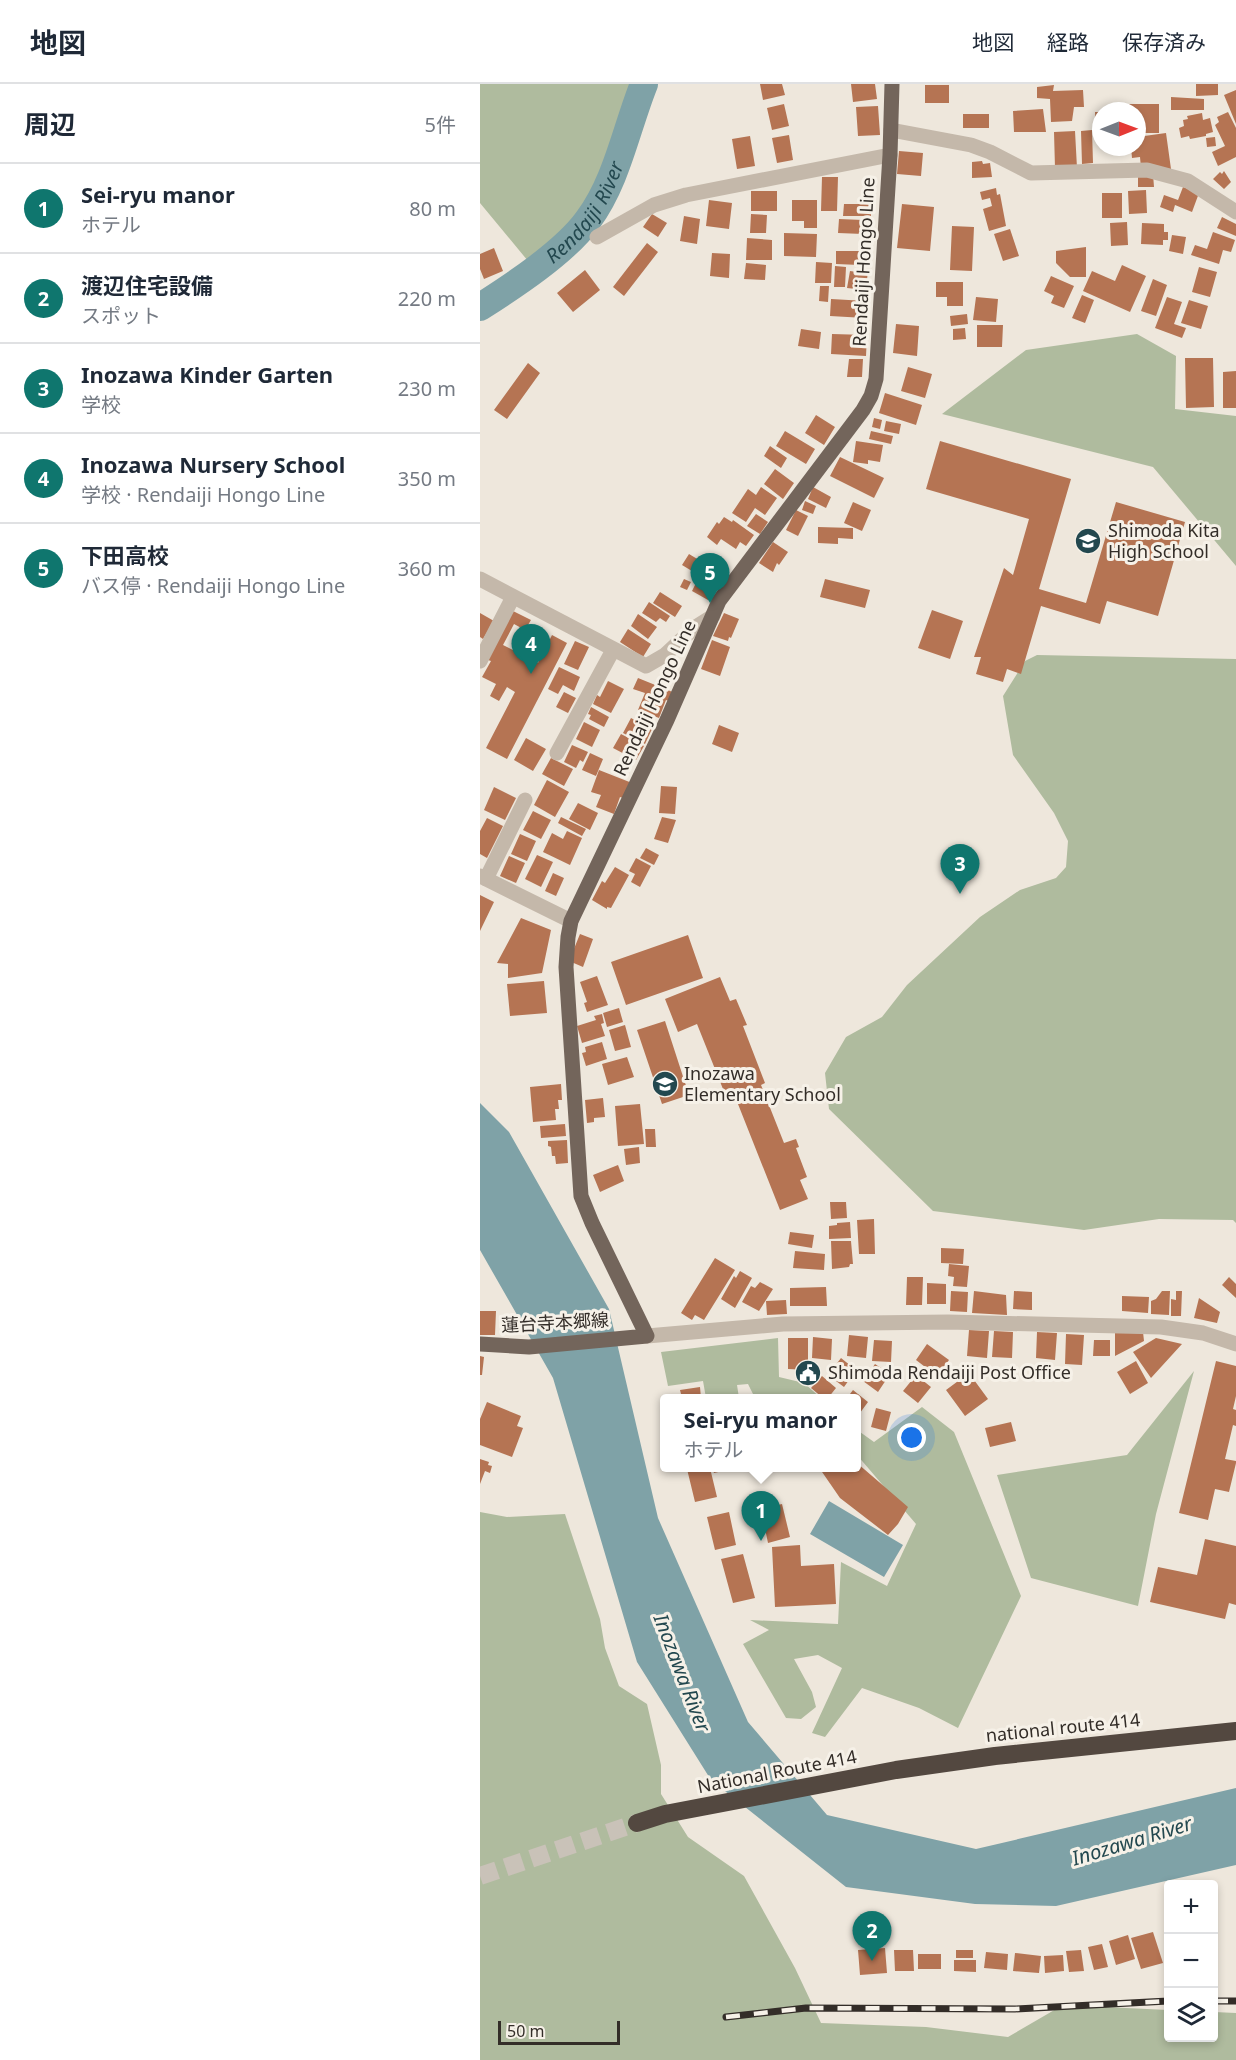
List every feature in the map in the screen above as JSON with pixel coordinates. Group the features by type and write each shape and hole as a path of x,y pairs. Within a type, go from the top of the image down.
{"highway":[{"name":"national route 414","path":"896,1770 1006,1755 1236,1731"},
{"name":"National Route 414","path":"637,1823 665,1814 896,1770"}],"main road":[{"name":"Rendaiji Hongo Line","path":"640,1337 581,1196 566,967 567,937 571,921 667,720 719,601 863,410 871,396 876,379 890,155 892,84"},
{"name":"蓮台寺本郷線","path":"480,1344 529,1347 640,1337"}],"street":[{"path":"891,130 971,145 1031,173 1147,170 1188,181 1236,212"},
{"path":"597,237 654,206 686,195 890,155"},
{"path":"480,579 646,666 713,616"},
{"path":"480,661 513,597"},
{"path":"557,753 614,650"},
{"path":"525,800 483,878 571,921"},
{"path":"640,1337 783,1324 937,1322 1161,1327 1203,1333 1236,1344"}],"green space":[{"path":"480,84 636,84 619,140 593,195 565,230 528,261 480,203"},
{"path":"1137,334 1176,356 1175,409 1236,416 1236,566 1153,467 942,414 1026,350"},
{"path":"1037,655 1236,659 1236,1223 1233,1220 1159,1219 1084,1230 933,1211 829,1109 825,1073 846,1037 882,1017 907,985 980,917 1020,890 1056,878 1066,867 1068,841 1054,813 1013,755 1003,696 1025,661"},
{"path":"778,1338 779,1377 804,1383 816,1394 753,1394 748,1384 737,1385 738,1394 705,1394 703,1381 668,1386 661,1352"},
{"path":"1194,1371 1156,1514 1138,1606 1031,1578 997,1475 1127,1455"},
{"path":"922,1407 954,1432 1021,1596 958,1728 919,1708 862,1688 825,1737 812,1733 842,1668 818,1655 794,1659 812,1692 816,1707 801,1719 786,1718 743,1644 769,1630 750,1620 838,1624 841,1562 887,1586 916,1524 861,1460 861,1433 874,1442"},
{"path":"480,1512 507,1517 565,1514 600,1619 605,1648 619,1686 647,1704 661,1765 661,1794 688,1837 744,1876 795,1968 821,2023 926,2027 1008,2037 1063,2005 1164,2010 1164,2042 1218,2042 1218,2012 1236,2013 1236,2060 480,2060"}],"water":[{"name":"Inozawa River","path":"480,1103 509,1132 609,1309 658,1518 748,1722 827,1815 976,1849 1236,1788 1236,1865 1056,1906 975,1904 846,1887 711,1780 637,1662 553,1378 480,1250"},
{"path":"829,1501 903,1545 884,1577 810,1534"}],"building":[{"path":"760,84 782,84 785,95 763,100"},
{"path":"851,84 875,84 877,99 853,102"},
{"path":"1196,84 1218,84 1218,95 1196,96"},
{"path":"925,85 949,85 949,103 925,103"},
{"path":"1054,85 1053,91 1083,90 1084,107 1074,107 1072,121 1051,122 1050,99 1037,98 1037,87"},
{"path":"1236,90 1236,124 1224,95"},
{"path":"1171,97 1204,99 1204,110 1171,110"},
{"path":"784,104 789,126 772,130 767,108"},
{"path":"1146,104 1159,104 1159,133 1146,133"},
{"path":"878,106 880,135 858,136 856,107"},
{"path":"1043,109 1046,132 1014,132 1013,111"},
{"path":"1228,112 1236,128 1236,157 1218,166 1212,152 1225,146 1215,125 1219,122 1217,117"},
{"path":"1202,113 1203,120 1210,118 1213,132 1190,139 1189,136 1181,138 1179,128 1184,126 1183,120 1188,119 1187,116"},
{"path":"963,114 989,114 989,128 963,128"},
{"path":"1092,130 1093,163 1082,164 1081,131"},
{"path":"1075,131 1077,168 1055,168 1054,132"},
{"path":"1166,133 1171,169 1141,168 1140,157 1132,158 1132,156 1146,156 1146,136"},
{"path":"789,135 793,160 777,163 772,138"},
{"path":"750,136 755,166 737,169 732,139"},
{"path":"1215,137 1216,146 1207,147 1206,138"},
{"path":"899,151 923,153 921,176 897,174"},
{"path":"982,161 983,164 990,163 992,177 972,178 972,162"},
{"path":"1224,171 1231,182 1224,189 1213,179"},
{"path":"1138,174 1153,174 1154,187 1138,187"},
{"path":"822,177 838,177 837,211 821,211"},
{"path":"1183,187 1199,193 1192,212 1175,205 1173,212 1160,207 1164,195 1178,200"},
{"path":"996,188 997,195 1000,194 1006,226 989,231 983,209 992,206 990,198 982,200 980,192"},
{"path":"1146,190 1147,213 1129,214 1128,191"},
{"path":"751,191 777,191 777,211 751,211"},
{"path":"1102,193 1122,193 1122,218 1102,218"},
{"path":"709,200 732,203 729,229 706,226"},
{"path":"792,200 817,200 817,228 804,228 804,221 792,221"},
{"path":"844,204 871,204 871,216 843,216"},
{"path":"902,204 934,207 930,251 897,248"},
{"path":"652,214 667,223 658,237 643,227"},
{"path":"751,214 767,215 766,233 750,233"},
{"path":"684,216 700,219 697,244 680,241"},
{"path":"1222,217 1236,224 1236,236 1217,228"},
{"path":"839,219 863,220 863,234 838,233"},
{"path":"1127,222 1128,245 1111,246 1110,223"},
{"path":"1142,223 1164,224 1164,232 1168,232 1168,240 1163,240 1163,245 1141,244"},
{"path":"952,226 974,227 972,271 950,270"},
{"path":"1010,229 1019,256 1003,261 994,234"},
{"path":"1213,232 1235,240 1231,252 1223,250 1219,264 1191,255 1195,245 1207,249"},
{"path":"784,233 817,234 816,257 784,256"},
{"path":"1172,235 1186,237 1183,254 1169,251"},
{"path":"747,238 772,240 772,260 746,260"},
{"path":"647,243 658,252 624,296 613,287"},
{"path":"1086,247 1086,277 1070,277 1056,263 1056,251"},
{"path":"494,248 503,271 484,279 480,269 480,254"},
{"path":"836,251 860,251 860,265 836,264"},
{"path":"712,253 730,254 729,278 710,276"},
{"path":"816,262 832,263 831,283 815,283"},
{"path":"746,263 766,265 765,280 744,279"},
{"path":"1122,265 1146,276 1130,312 1083,291 1092,271 1115,281"},
{"path":"835,266 846,267 845,287 834,287"},
{"path":"1199,267 1217,272 1210,297 1192,292"},
{"path":"857,268 868,270 866,290 847,288 850,271 857,272"},
{"path":"585,270 600,290 573,312 557,293"},
{"path":"1051,276 1074,286 1064,308 1051,303 1054,296 1044,291"},
{"path":"1153,279 1167,285 1156,316 1141,311"},
{"path":"936,282 963,282 963,306 947,306 947,297 936,297"},
{"path":"820,286 829,286 828,302 819,301"},
{"path":"1082,295 1094,300 1085,323 1072,318"},
{"path":"976,297 998,299 996,322 973,320"},
{"path":"1167,297 1182,302 1174,324 1186,328 1182,338 1155,328"},
{"path":"831,299 866,301 865,318 830,316"},
{"path":"1189,300 1208,306 1201,329 1181,323"},
{"path":"967,314 968,324 951,326 950,316"},
{"path":"896,324 919,326 917,356 893,353"},
{"path":"977,325 1003,325 1002,347 977,347"},
{"path":"965,328 966,339 953,340 953,329"},
{"path":"801,329 821,332 819,349 798,346"},
{"path":"832,334 867,335 866,356 831,354"},
{"path":"1185,358 1213,358 1214,407 1186,408"},
{"path":"849,359 863,359 862,377 847,377"},
{"path":"528,363 540,373 507,419 494,410"},
{"path":"908,367 932,374 925,398 901,391"},
{"path":"1236,371 1236,408 1223,408 1223,372"},
{"path":"885,393 922,405 916,425 879,413"},
{"path":"816,415 835,427 824,445 805,433"},
{"path":"874,418 882,420 880,429 872,427"},
{"path":"886,421 901,424 899,434 884,431"},
{"path":"785,431 815,449 806,464 776,446"},
{"path":"871,431 893,436 891,444 869,439"},
{"path":"856,441 883,445 880,462 868,460 868,464 853,462"},
{"path":"940,441 1071,479 1039,589 1086,603 1116,502 1185,522 1158,616 1107,601 1100,624 1041,606 1021,674 1007,669 1003,682 976,674 981,657 974,657 1004,568 1013,575 1029,519 926,489"},
{"path":"770,446 787,458 781,468 764,456"},
{"path":"840,457 884,478 874,498 830,476"},
{"path":"775,469 794,483 783,499 764,484"},
{"path":"761,487 777,498 765,515 755,508 746,522 732,513 748,489 756,495"},
{"path":"813,487 831,497 826,508 808,499"},
{"path":"805,501 816,506 813,514 802,510"},
{"path":"853,502 871,510 862,531 844,523"},
{"path":"796,510 808,516 798,536 786,530"},
{"path":"756,514 768,522 760,534 747,526"},
{"path":"724,517 732,522 733,520 754,535 746,546 740,542 736,549 721,539 717,545 707,537 717,522 719,524"},
{"path":"818,527 853,528 853,539 838,538 838,544 818,543"},
{"path":"773,542 788,552 779,565 777,563 773,572 759,563"},
{"path":"689,554 699,560 701,556 724,570 715,585 682,565"},
{"path":"684,579 691,582 687,590 680,587"},
{"path":"698,579 714,589 708,600 692,591"},
{"path":"825,579 870,590 865,608 820,597"},
{"path":"660,592 682,606 675,617 653,603"},
{"path":"649,602 670,616 666,622 660,618 656,622 642,613"},
{"path":"932,610 963,621 950,659 918,648"},
{"path":"513,611 531,620 525,630 514,624 503,645 538,663 552,635 567,643 507,759 486,748 515,692 507,687 499,701 490,696 496,684 482,677"},
{"path":"480,613 494,621 483,639 480,637"},
{"path":"724,613 739,619 728,641 713,636"},
{"path":"638,614 657,627 648,639 631,626"},
{"path":"628,629 651,644 643,657 620,642"},
{"path":"712,640 730,647 720,676 701,669"},
{"path":"575,641 589,647 578,670 564,664"},
{"path":"559,667 580,677 574,691 563,685 558,694 548,689"},
{"path":"638,678 675,693 671,702 666,700 659,718 638,710 645,693 633,689"},
{"path":"608,681 624,689 611,713 593,704 597,695 600,697"},
{"path":"564,692 576,698 568,713 556,707"},
{"path":"591,707 609,717 604,727 589,719 591,715 588,714"},
{"path":"631,718 652,729 645,744 623,733"},
{"path":"584,722 600,730 592,747 576,739"},
{"path":"719,725 739,733 732,752 712,744"},
{"path":"621,734 644,746 636,760 613,748"},
{"path":"526,738 546,749 533,771 514,760"},
{"path":"572,745 588,752 583,762 580,760 576,768 564,762"},
{"path":"590,753 603,759 596,776 582,770"},
{"path":"551,758 573,769 564,786 542,774"},
{"path":"599,770 632,783 626,799 620,797 614,814 596,807 601,795 591,792"},
{"path":"547,780 569,792 555,817 534,805"},
{"path":"661,786 677,787 675,814 659,813"},
{"path":"494,787 516,798 505,820 484,810"},
{"path":"578,803 598,813 590,830 569,819"},
{"path":"533,811 551,820 541,839 523,830"},
{"path":"561,817 586,829 582,836 558,823"},
{"path":"662,817 676,820 668,843 654,839"},
{"path":"487,818 503,826 487,858 480,854 480,831"},
{"path":"567,831 582,838 570,865 543,852 552,833 563,839"},
{"path":"520,834 536,841 527,861 511,854"},
{"path":"646,848 659,855 654,865 640,858"},
{"path":"537,855 553,862 541,887 525,879"},
{"path":"509,856 525,863 516,883 500,876"},
{"path":"636,858 651,866 640,887 631,882 635,874 629,871"},
{"path":"615,867 629,875 611,908 607,907 607,909 592,900 602,881 605,883"},
{"path":"553,873 564,878 556,896 545,891"},
{"path":"480,895 494,902 480,931"},
{"path":"521,918 551,930 542,973 508,978 508,964 497,963"},
{"path":"580,934 593,939 583,967 569,961"},
{"path":"688,935 703,978 626,1005 611,962"},
{"path":"597,976 608,1005 587,1012 584,1003 587,1002 580,982"},
{"path":"720,977 730,1001 736,999 747,1025 743,1026 765,1083 761,1085 784,1143 796,1139 799,1147 796,1148 807,1177 800,1180 808,1199 780,1210 736,1099 730,1101 727,1093 725,1094 697,1024 678,1032 665,999"},
{"path":"544,981 547,1013 510,1016 507,984"},
{"path":"619,1008 623,1022 607,1027 603,1013"},
{"path":"602,1014 604,1023 601,1024 605,1036 582,1043 577,1026 596,1020 594,1016"},
{"path":"665,1021 689,1095 662,1104 637,1030"},
{"path":"625,1025 631,1047 615,1051 609,1030"},
{"path":"602,1042 607,1059 586,1066 582,1053 586,1052 585,1047"},
{"path":"627,1057 634,1077 608,1085 602,1064"},
{"path":"561,1084 562,1100 558,1100 559,1109 555,1109 556,1120 533,1122 530,1087"},
{"path":"603,1098 605,1117 594,1118 594,1122 587,1123 585,1100"},
{"path":"640,1104 644,1144 618,1146 615,1106"},
{"path":"565,1124 566,1136 541,1138 540,1126"},
{"path":"645,1129 655,1129 656,1147 646,1147"},
{"path":"567,1140 568,1163 556,1164 548,1141"},
{"path":"639,1147 640,1163 626,1165 624,1149"},
{"path":"618,1165 624,1181 600,1192 593,1175"},
{"path":"830,1202 846,1202 847,1218 831,1219"},
{"path":"874,1219 875,1254 859,1254 857,1220"},
{"path":"850,1222 851,1238 829,1239 829,1226"},
{"path":"790,1232 814,1235 812,1248 788,1244"},
{"path":"831,1241 851,1241 853,1264 849,1267 832,1269"},
{"path":"941,1248 964,1249 963,1264 941,1263"},
{"path":"795,1251 825,1254 824,1270 793,1268"},
{"path":"715,1258 735,1270 704,1320 695,1315 692,1320 681,1313"},
{"path":"949,1264 969,1266 967,1287 953,1286 954,1277 948,1276"},
{"path":"740,1271 752,1278 735,1308 721,1299 734,1276 736,1278"},
{"path":"907,1277 923,1277 922,1305 906,1305"},
{"path":"1229,1277 1236,1284 1236,1298 1222,1285"},
{"path":"760,1282 773,1289 759,1311 742,1302 751,1286 755,1288"},
{"path":"927,1283 946,1284 946,1304 927,1304"},
{"path":"826,1287 827,1306 790,1306 790,1288"},
{"path":"951,1291 968,1292 967,1312 950,1311"},
{"path":"974,1291 1006,1295 1007,1315 972,1313"},
{"path":"1014,1291 1032,1292 1032,1310 1013,1309"},
{"path":"1162,1291 1170,1291 1169,1315 1151,1314 1151,1301 1156,1299"},
{"path":"1176,1291 1182,1291 1181,1316 1171,1316 1171,1299 1176,1300"},
{"path":"1122,1296 1149,1297 1148,1313 1122,1311"},
{"path":"1199,1298 1220,1312 1217,1323 1194,1318"},
{"path":"786,1300 787,1314 767,1315 766,1301"},
{"path":"480,1311 496,1311 495,1335 480,1335"},
{"path":"969,1330 989,1331 987,1358 967,1356"},
{"path":"994,1331 1013,1332 1012,1358 992,1357"},
{"path":"1115,1331 1143,1332 1144,1341 1115,1356"},
{"path":"1037,1332 1057,1333 1055,1360 1036,1358"},
{"path":"1066,1334 1084,1335 1082,1365 1065,1364"},
{"path":"849,1335 868,1337 866,1358 847,1356"},
{"path":"813,1337 832,1339 831,1360 812,1358"},
{"path":"788,1338 808,1338 808,1370 788,1369"},
{"path":"1156,1338 1182,1344 1151,1378 1133,1352"},
{"path":"874,1340 892,1341 891,1362 872,1361"},
{"path":"1094,1340 1110,1340 1110,1356 1093,1356"},
{"path":"927,1344 949,1360 937,1376 916,1360"},
{"path":"480,1356 484,1357 482,1375 480,1375"},
{"path":"841,1358 856,1370 844,1387 828,1375"},
{"path":"1136,1361 1148,1383 1130,1394 1117,1372"},
{"path":"1216,1361 1236,1366 1236,1396 1233,1409 1236,1410 1236,1426 1233,1425 1225,1459 1236,1461 1236,1463 1229,1492 1215,1489 1208,1520 1179,1513"},
{"path":"875,1364 890,1374 878,1392 863,1381"},
{"path":"969,1373 988,1399 965,1416 946,1390"},
{"path":"916,1375 931,1387 918,1403 903,1391"},
{"path":"822,1376 836,1388 831,1394 818,1394 811,1388"},
{"path":"700,1387 701,1394 681,1394 680,1390"},
{"path":"861,1396 868,1402 861,1412"},
{"path":"487,1402 521,1416 517,1426 523,1428 512,1457 480,1445 480,1419"},
{"path":"876,1408 891,1412 886,1431 871,1427"},
{"path":"1011,1422 1016,1441 990,1447 985,1428"},
{"path":"480,1459 489,1462 488,1465 492,1466 490,1473 485,1471 480,1484"},
{"path":"861,1466 908,1507 888,1535 840,1498 822,1472 861,1472"},
{"path":"688,1472 711,1472 717,1497 695,1502"},
{"path":"782,1504 790,1537 768,1543 761,1509"},
{"path":"729,1512 736,1545 715,1550 707,1517"},
{"path":"1205,1539 1236,1546 1236,1605 1229,1603 1225,1619 1150,1602 1158,1567 1197,1575"},
{"path":"800,1545 801,1566 834,1564 836,1604 775,1607 772,1547"},
{"path":"743,1554 755,1598 733,1603 721,1559"},
{"path":"1153,1932 1163,1963 1141,1969 1131,1938"},
{"path":"1128,1935 1135,1959 1116,1965 1109,1941"},
{"path":"1102,1944 1108,1967 1094,1970 1088,1947"},
{"path":"885,1948 887,1973 860,1975 858,1950"},
{"path":"894,1950 913,1950 914,1971 895,1971"},
{"path":"956,1950 973,1950 973,1958 956,1958"},
{"path":"1081,1950 1084,1971 1069,1972 1066,1951"},
{"path":"986,1952 1008,1954 1007,1970 984,1968"},
{"path":"1015,1953 1041,1956 1039,1973 1013,1971"},
{"path":"918,1954 941,1954 941,1969 918,1969"},
{"path":"1063,1955 1064,1971 1045,1973 1044,1956"},
{"path":"954,1960 976,1960 976,1972 954,1971"}],"waterway":[{"name":"Rendaiji River","path":"480,307 523,279 552,256 588,220 614,172 644,84"}],"tunnel":[{"path":"480,1876 637,1823"}],"railway":[{"path":"726,2017 806,2008 1015,2009 1164,2001"},
{"path":"1218,2001 1236,2001"}],"place":[{"name":"Shimoda Kita High School","path":"1088,541"},
{"name":"下田高校","path":"710,603"},
{"name":"Inozawa Nursery School","path":"531,674"},
{"name":"Inozawa Kinder Garten","path":"960,894"},
{"name":"Inozawa Elementary School","path":"665,1084"},
{"name":"Shimoda Rendaiji Post Office","path":"808,1373"},
{"name":"Sei-ryu manor","path":"761,1541"},
{"name":"渡辺住宅設備","path":"872,1961"}]}
